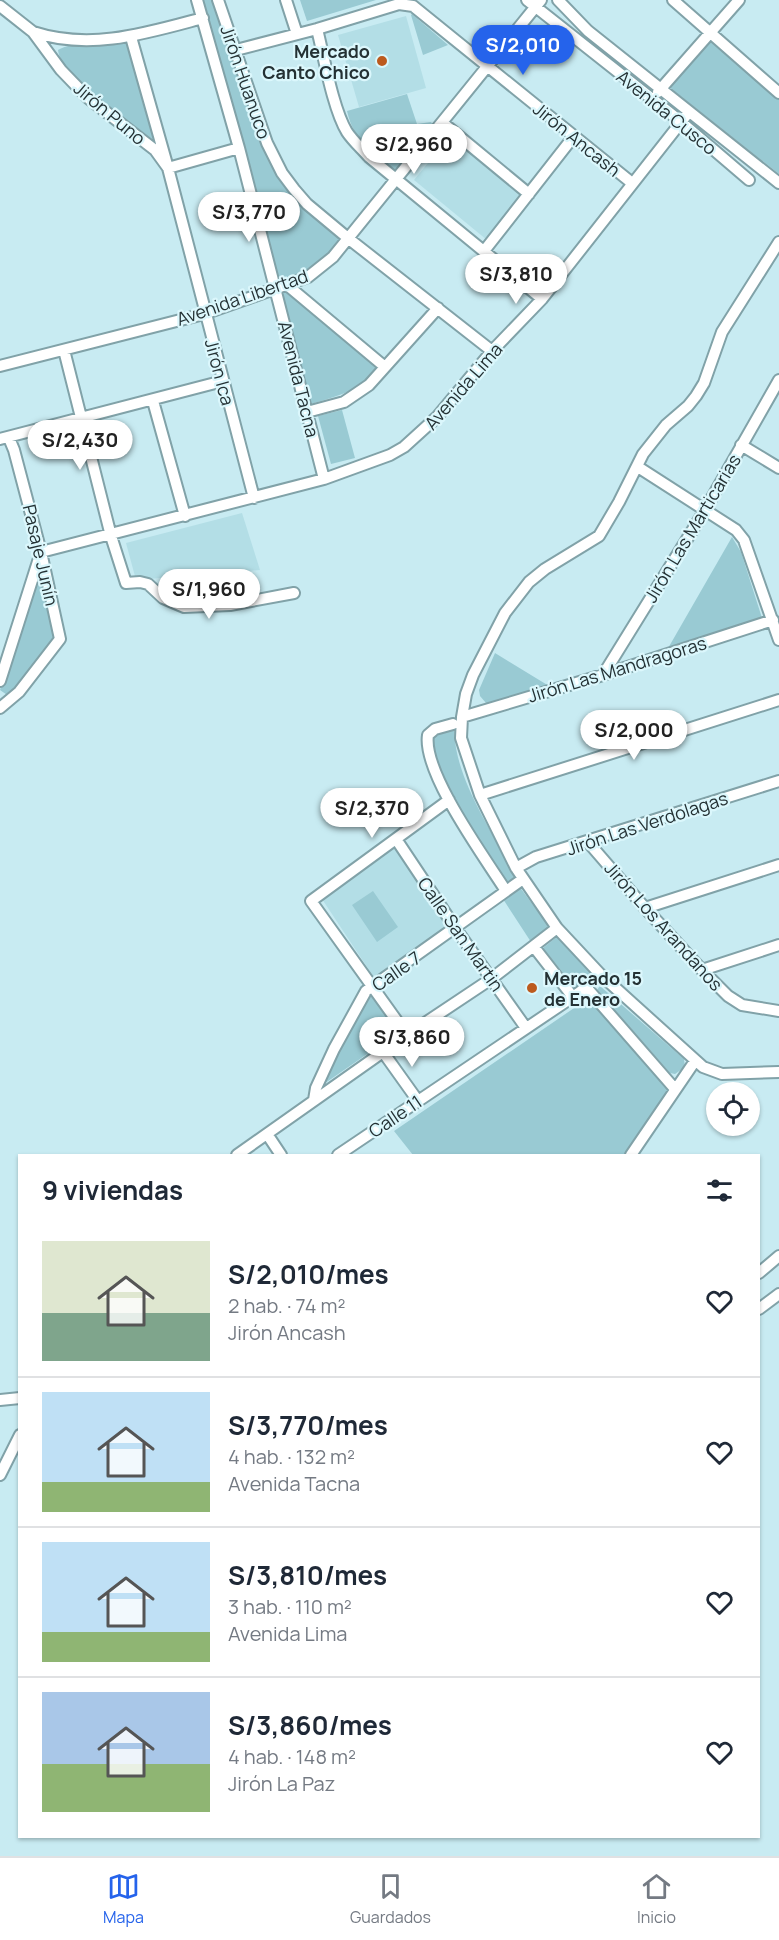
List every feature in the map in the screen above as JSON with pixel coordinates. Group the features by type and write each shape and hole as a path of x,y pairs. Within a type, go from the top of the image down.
{"street":[{"name":"Avenida Tacna","path":"197,0 276,290 324,480"},
{"name":"Jirón Huanuco","path":"218,0 260,124 282,172 307,204 492,351"},
{"path":"286,0 297,34"},
{"path":"558,0 588,31 779,183"},
{"path":"673,0 779,93"},
{"path":"652,99 739,0"},
{"name":"Jirón Ancash","path":"236,51 317,30 398,2 409,5 416,8 632,183"},
{"name":"Avenida Libertad","path":"0,366 204,314 276,290 308,277 320,269 349,239 443,123 534,2"},
{"name":"Avenida Cusco","path":"534,2 749,180"},
{"name":"Jirón Puno","path":"0,6 33,32 88,98 155,150 168,168"},
{"path":"33,32 65,40 131,37 203,18"},
{"path":"317,30 340,118 348,133 369,157 542,299"},
{"name":"Jirón Ica","path":"131,37 168,168 204,314 254,498"},
{"name":"Avenida Lima","path":"41,552 324,480 390,455 416,438 449,404 492,351 542,299 689,112"},
{"path":"443,123 529,194"},
{"path":"484,251 574,136"},
{"path":"168,168 238,148"},
{"path":"779,242 722,332 704,383 696,396 654,438 599,536 545,569 529,582 505,613 473,675 457,720 480,795 516,868 557,928 600,974 703,1067 722,1074 779,1072"},
{"path":"287,285 385,367"},
{"path":"307,412 344,402 369,385 438,308"},
{"path":"64,350 111,536 126,583 148,584 163,597 184,607 230,605 294,593"},
{"name":"Jirón Las Marticarias","path":"603,675 705,510 779,380"},
{"path":"4,439 223,381"},
{"path":"153,401 185,516"},
{"name":"Pasaje Junín","path":"0,708 19,692 60,639 41,552 14,450 4,439"},
{"path":"741,445 779,468"},
{"path":"638,467 728,523 744,540 779,640"},
{"path":"0,681 41,552"},
{"name":"Jirón Las Mandragoras","path":"449,800 429,754 427,742 432,730 457,720 773,620"},
{"path":"480,795 779,700"},
{"name":"Jirón Las Verdolagas","path":"516,868 536,857 779,780"},
{"path":"406,1035 311,901 449,800 506,891"},
{"name":"Calle San Martin","path":"396,838 456,929 526,1028"},
{"name":"Jirón Los Arandanos","path":"588,842 645,908 728,996 742,1005 779,1011"},
{"path":"645,908 779,865"},
{"name":"Calle 7","path":"315,1100 316,1088 334,1049 366,991 524,879"},
{"path":"238,1154 406,1035 491,979 557,928"},
{"path":"702,970 779,945"},
{"path":"534,947 573,997"},
{"name":"Calle 11","path":"351,1151 418,1101 573,997 600,974"},
{"path":"586,987 675,1089"},
{"path":"382,1052 418,1101"},
{"path":"632,1154 695,1061"},
{"path":"267,1134 279,1154"},
{"path":"760,1272 779,1256"},
{"path":"760,1308 779,1294"},
{"path":"0,1400 18,1398"},
{"path":"0,1475 18,1439"}],"shaded area":[{"path":"202,0 214,0 252,117 270,159 343,239 329,255 314,266 279,283"},
{"path":"300,0 376,0 307,21"},
{"path":"412,14 448,45 423,55"},
{"name":"Mercado Canto Chico","path":"406,16 426,88 359,107 338,35"},
{"path":"711,39 779,99 779,174 669,87"},
{"path":"128,42 155,142 149,142 82,87 70,74 58,50 82,44"},
{"path":"407,94 417,124 431,122 435,128 400,173 374,154 360,140 347,111"},
{"path":"451,135 525,194 487,240 414,180"},
{"path":"287,291 380,369 348,391 311,404 280,293"},
{"path":"342,410 355,458 331,464 318,416"},
{"path":"242,513 260,570 136,580 126,543"},
{"path":"732,537 741,552 762,618 667,650"},
{"path":"37,579 43,579 57,641 10,697 0,690"},
{"path":"495,653 549,686 490,704 486,703 480,696 479,690"},
{"path":"620,714 628,737 594,747 586,725"},
{"path":"455,728 460,764 467,784 486,824 516,876 515,881 510,884 506,883 461,811 439,769 431,737 440,730"},
{"path":"394,846 450,930 379,978 373,976 322,899"},
{"path":"519,886 550,928 531,942 503,899"},
{"path":"373,891 398,927 377,942 352,905"},
{"path":"559,935 592,975 576,989 543,948"},
{"path":"600,986 684,1059 685,1067 675,1074 670,1073 597,990"},
{"path":"369,991 399,1032 318,1088"},
{"path":"580,1004 598,1004 668,1087 664,1102 630,1154 412,1154 394,1131"}],"place":[{"name":"Mercado Canto Chico","path":"382,61"},
{"name":"Mercado 15 de Enero","path":"532,988"}]}
